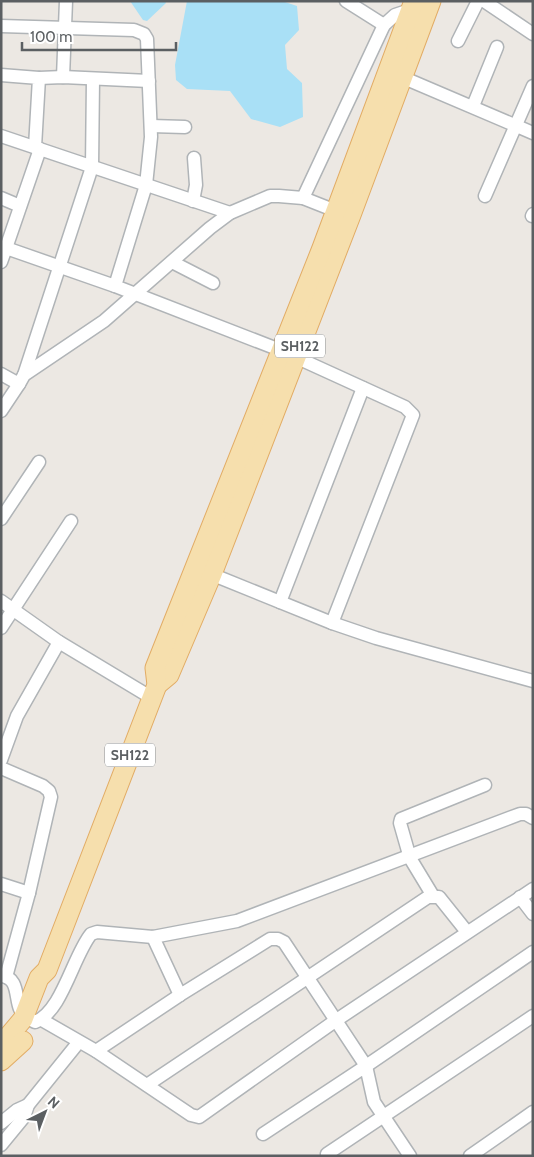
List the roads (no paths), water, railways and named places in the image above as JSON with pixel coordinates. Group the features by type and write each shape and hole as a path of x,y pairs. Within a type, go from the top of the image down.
{"main road":[{"name":"SH122","path":"1,1061 23,1041 34,1019 48,982 47,970 155,691 169,675 212,574 322,248 342,214 396,75 431,1"},
{"name":"SH122","path":"396,75 412,5"},
{"name":"SH122","path":"155,691 155,668 194,566 288,353"},
{"name":"SH122","path":"1,1046 34,1019"}],"street":[{"path":"64,77 66,1"},
{"path":"346,1 384,25"},
{"path":"458,41 478,1"},
{"path":"484,1 511,21 533,34"},
{"path":"303,198 384,25 395,15 412,5"},
{"path":"1,26 140,31 147,39 151,126 146,185 114,286"},
{"path":"472,106 497,47"},
{"path":"1,75 149,81"},
{"path":"396,75 533,133"},
{"path":"1,262 4,247 20,206 38,148 39,78"},
{"path":"1,411 21,379 60,268 92,167 93,79"},
{"path":"485,196 533,86"},
{"path":"151,126 185,128"},
{"path":"1,136 230,213"},
{"path":"193,201 196,185 194,158"},
{"path":"1,374 21,379 97,327 138,294 172,262 230,213 270,196 303,198 342,214"},
{"path":"1,198 20,206"},
{"path":"4,247 138,294 288,353 405,407 413,415 332,623"},
{"path":"172,262 213,283"},
{"path":"280,602 363,388"},
{"path":"1,519 39,462"},
{"path":"1,628 71,521"},
{"path":"194,566 332,623 376,638 533,681"},
{"path":"1,601 59,642 155,691"},
{"path":"1,760 17,716 59,642"},
{"path":"1,768 43,786 49,791 51,797 29,893 4,976 15,986 18,1004 34,1019 96,1051 191,1115 199,1116 335,1021 533,889"},
{"path":"433,896 410,858 400,823 401,818 485,785"},
{"path":"34,1019 58,998 91,934 98,932 153,937 237,921 410,858 520,814 526,814 533,818"},
{"path":"1,884 29,893"},
{"path":"147,1085 306,977 433,896 439,897 467,932"},
{"path":"520,897 533,914"},
{"path":"153,937 180,995"},
{"path":"96,1051 180,995 270,939 278,939 284,942 366,1066 371,1095 410,1156"},
{"path":"263,1134 533,952"},
{"path":"328,1154 533,1016"},
{"path":"1,1145 24,1117 28,1106 78,1042"},
{"path":"1,1123 16,1110 28,1106"},
{"path":"470,1156 533,1112"}],"water":[{"path":"130,1 165,1 166,3 147,21 143,20"},
{"path":"187,1 282,1 297,6 299,30 285,45 287,69 302,83 303,117 280,127 251,119 230,91 187,89 176,80 175,65"}]}
